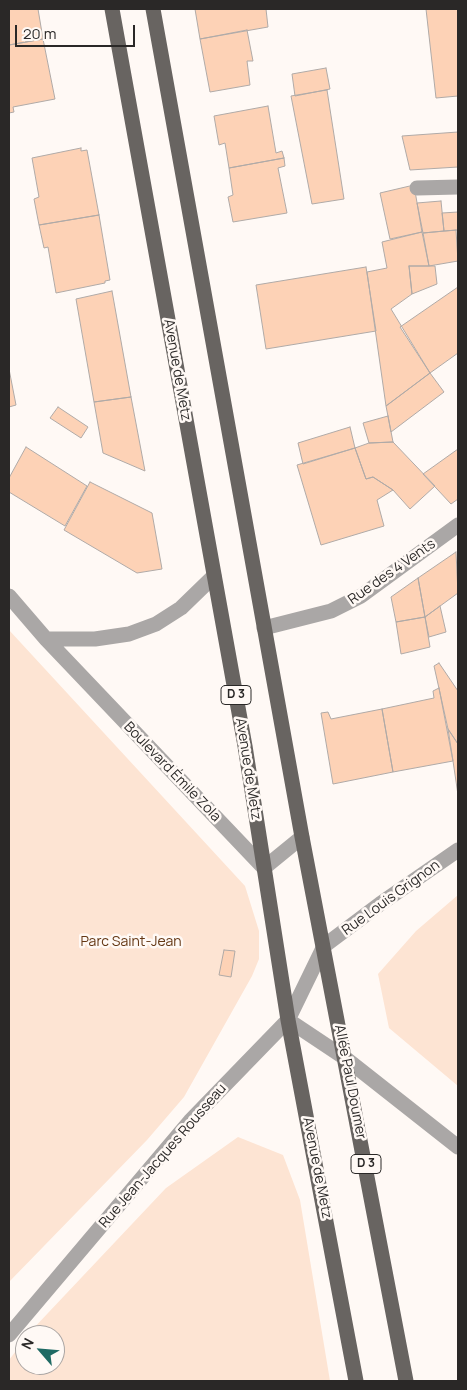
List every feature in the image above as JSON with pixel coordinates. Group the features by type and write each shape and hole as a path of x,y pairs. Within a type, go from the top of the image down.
{"main road":[{"name":"Avenue de Metz","path":"112,9 214,576 288,1020 356,1381"},
{"name":"D 3","path":"153,9 302,836"},
{"name":"Allée Paul Doumer","path":"302,836 406,1381"}],"street":[{"path":"417,188 458,187"},
{"name":"Rue des 4 Vents","path":"264,628 332,611 361,596 458,525"},
{"path":"46,639 95,639 130,634 156,624 181,608 214,576"},
{"name":"Boulevard Émile Zola","path":"9,596 46,639 264,868"},
{"path":"264,868 302,836"},
{"name":"Rue Louis Grignon","path":"324,946 380,904 458,850"},
{"name":"Rue Jean-Jacques Rousseau","path":"9,1335 190,1120 288,1020 324,946"},
{"path":"288,1020 345,1058 458,1147"}],"green space":[{"name":"Parc Saint-Jean","path":"9,630 245,886 259,931 259,959 252,976 184,1097 147,1140 9,1282"},
{"path":"458,895 458,1086 389,1028 378,974 416,931"},
{"path":"238,1137 283,1155 300,1200 330,1381 9,1381 9,1360 15,1352 15,1375 65,1375 65,1325 37,1325 166,1188"}],"building":[{"path":"9,9 38,9 43,39 9,45"},
{"path":"195,9 266,9 268,27 200,39"},
{"path":"426,9 458,9 458,96 436,98"},
{"path":"247,30 253,61 247,61 250,85 210,92 200,39"},
{"path":"43,39 55,99 13,107 14,112 9,113 9,45"},
{"path":"326,68 330,89 295,96 292,74"},
{"path":"327,90 344,199 312,204 291,96"},
{"path":"268,106 276,153 282,151 284,158 229,168 225,143 219,145 214,116"},
{"path":"458,132 458,167 410,170 402,136"},
{"path":"81,148 81,151 87,150 99,215 39,225 34,199 39,197 32,158"},
{"path":"284,158 285,166 278,168 287,213 233,222 228,197 233,195 229,168"},
{"path":"414,185 422,232 390,239 380,193"},
{"path":"441,201 444,231 423,233 417,203"},
{"path":"458,212 458,230 444,231 442,213"},
{"path":"99,215 110,280 105,281 105,283 56,293 48,247 44,248 39,225"},
{"path":"456,230 458,261 429,266 423,233"},
{"path":"422,232 429,266 409,266 412,294 391,309 430,373 386,406 367,272 387,268 382,242"},
{"path":"409,266 435,266 437,284 412,294"},
{"path":"366,267 376,331 266,349 256,285"},
{"path":"458,287 458,353 430,373 400,327"},
{"path":"112,291 131,397 94,402 76,299"},
{"path":"9,369 16,405 9,407"},
{"path":"430,373 444,392 391,432 386,406"},
{"path":"131,397 145,471 103,453 94,402"},
{"path":"58,407 88,427 81,438 50,418"},
{"path":"388,416 393,442 369,443 363,423"},
{"path":"350,427 355,448 303,464 298,443"},
{"path":"393,442 435,486 410,509 393,490 373,477 366,479 355,448 369,443"},
{"path":"26,447 87,486 65,526 9,492 9,478"},
{"path":"355,448 366,479 373,477 393,490 377,500 384,526 321,545 297,465"},
{"path":"458,449 458,499 451,504 423,474"},
{"path":"90,482 152,513 162,569 137,573 64,530"},
{"path":"456,552 458,593 425,617 418,578"},
{"path":"418,578 425,617 396,622 391,597"},
{"path":"440,606 446,632 429,637 425,617"},
{"path":"425,617 430,647 401,654 396,622"},
{"path":"439,663 458,691 458,744 448,729 434,666"},
{"path":"439,688 453,761 393,772 382,709 434,698 433,691"},
{"path":"382,709 393,772 333,784 321,713 328,712 331,719"},
{"path":"448,729 458,744 458,795 453,761"},
{"path":"224,950 235,951 231,977 219,975"}]}
